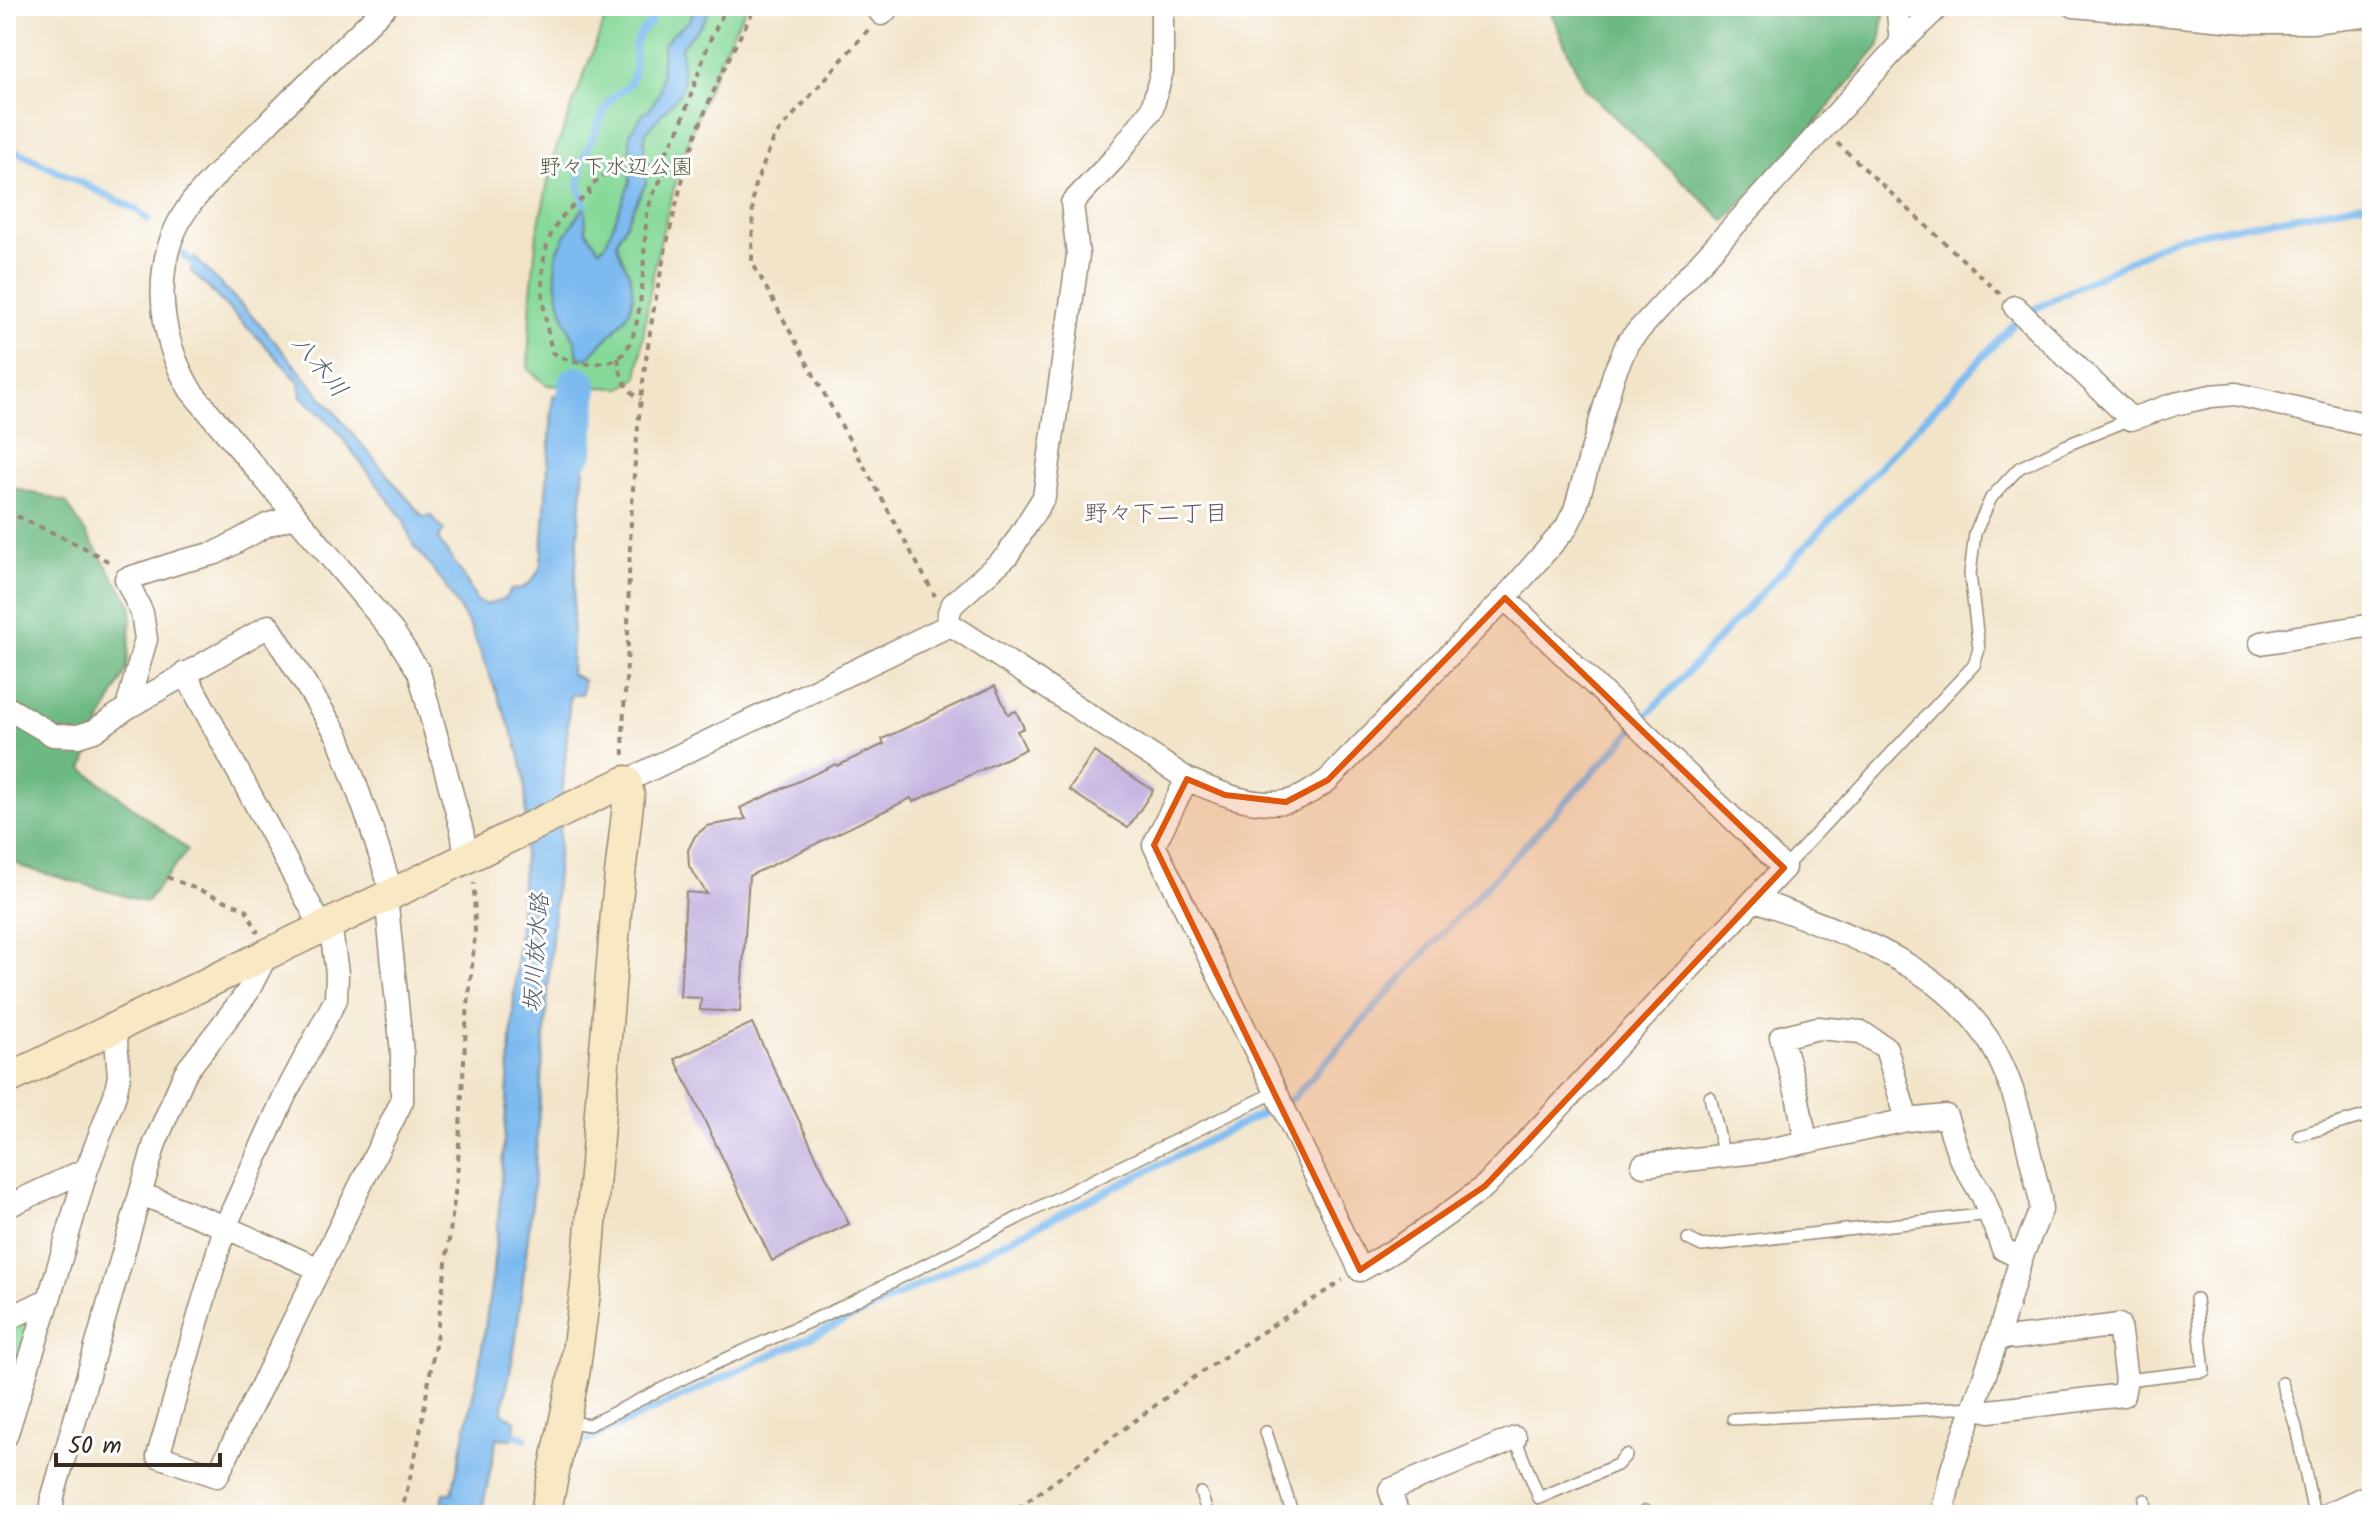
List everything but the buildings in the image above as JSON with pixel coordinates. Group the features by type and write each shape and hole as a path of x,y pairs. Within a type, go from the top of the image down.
{"street":[{"path":"386,6 191,204 176,229 167,254 162,316 177,368 191,391 394,633 419,672 462,831 476,852"},
{"path":"1162,6 1162,71 1152,109 1114,159 1072,203 1078,255 1044,497 1007,556 953,604 949,619 953,626 1187,779 1225,795 1259,802 1286,802 1309,793 1328,780 1505,598 1566,528 1575,510 1614,374 1628,342 1901,43 1939,6"},
{"path":"1901,43 1898,13 1902,6"},
{"path":"2074,6 2246,22 2312,22 2372,15"},
{"path":"2021,313 2131,419 2175,404 2236,394 2372,426"},
{"path":"127,708 146,639 142,613 126,579 216,553 267,525 295,516"},
{"path":"1187,779 1154,845 1360,1270 1435,1224 1485,1186 1784,868 1505,598"},
{"path":"6,1080 618,785 949,619"},
{"path":"2261,643 2372,625"},
{"path":"6,707 53,735 86,735 185,673 269,626 338,736 372,830 389,894 402,1053 402,1101 217,1476 158,1456 225,1227 284,1097 336,999 337,973 326,925 185,673"},
{"path":"545,1515 565,1421 586,1286 615,917 629,795 618,785"},
{"path":"1756,900 1853,937 1898,959 1945,991 1981,1026 1997,1052 2013,1089 2041,1210 2021,1258 1999,1334 1952,1469 1942,1515"},
{"path":"51,1515 53,1496 155,1143 185,1073 247,993 267,954"},
{"path":"6,1436 87,1169 115,1095 119,1076 115,1028"},
{"path":"1806,1141 1781,1037 1818,1028 1861,1032 1886,1048 1907,1120"},
{"path":"1643,1165 1764,1151 1907,1120 1946,1116 1960,1158 1990,1214 2003,1249 2021,1258"},
{"path":"6,1207 87,1169"},
{"path":"141,1194 319,1269"},
{"path":"6,1320 49,1299"},
{"path":"1975,1407 1989,1411 2123,1395 2126,1380 2119,1325 2015,1338 1999,1334"},
{"path":"1398,1515 1390,1490 1515,1438"},
{"path":"2326,1515 2372,1494"}],"lane":[{"path":"1784,868 1974,665 1979,649 1970,574 1975,533 1991,498 2019,468 2131,419"},
{"path":"565,1421 589,1425 690,1375 844,1306 1276,1092"},
{"path":"1710,1097 1724,1156"},
{"path":"2299,1135 2372,1114"},
{"path":"1688,1239 1702,1246 1990,1214"},
{"path":"2126,1380 2204,1371 2196,1299"},
{"path":"2282,1383 2296,1427 2314,1515"},
{"path":"1733,1419 1975,1407"},
{"path":"1266,1432 1293,1515"},
{"path":"1515,1438 1539,1498 1617,1465 1626,1455"},
{"path":"1201,1493 1208,1515"},
{"path":"2145,1500 2146,1515"}],"path":[{"path":"662,160 667,169 652,197 647,215 641,297 625,352 618,358 589,364 566,361 552,352 543,302 546,252 559,221 589,193 589,188 613,168 626,173 662,160 680,127 709,42 727,6"},
{"path":"618,785 628,675 628,567 649,331 683,178 699,128 721,75 756,6"},
{"path":"883,9 775,136 753,190 752,262 949,619"},
{"path":"1823,130 2021,313"},
{"path":"618,358 620,376 634,395 641,399"},
{"path":"6,511 105,558 126,579"},
{"path":"401,1515 418,1444 437,1333 457,1178 475,935 473,881 476,852"},
{"path":"167,877 246,909 267,954"},
{"path":"1008,1515 1058,1481 1194,1377 1360,1270"}],"highlighted area":[{"path":"1505,598 1784,868 1485,1186 1360,1270 1154,845 1187,779 1225,795 1286,802 1328,780"}],"green space":[{"name":"野々下水辺公園","path":"610,6 747,6 702,104 678,176 652,281 637,378 622,388 547,385 528,369 537,233 554,155"},
{"path":"1548,6 1885,6 1880,45 1814,125 1725,221 1584,88"},
{"path":"6,486 66,502 132,606 127,669 99,725 83,769 188,850 146,902 23,867 6,857"},
{"path":"26,1318 31,1323 6,1407 6,1327"}],"water":[{"path":"696,6 710,6 702,23 681,46 683,83 680,93 646,132 646,183 617,241 633,291 628,314 588,359 577,356 575,341 559,298 555,270 557,254 565,235 585,205 586,230 599,249 605,245 630,182 630,133 660,91 663,46 689,21"},
{"path":"195,258 259,323 424,518 430,515 444,530 438,539 477,601 487,605 504,599 511,590 526,586 541,566 553,396 591,397 572,639 571,674 583,680 582,694 570,695 532,1204 515,1346 502,1413 516,1421 512,1439 497,1438 481,1515 448,1515 450,1505 442,1504 444,1493 452,1493 479,1368 492,1280 525,841 524,773 516,742 470,626 444,584 413,544 403,519 334,427 301,396 299,382 191,271"}],"waterway":[{"path":"585,205 579,186 581,164 608,102 630,84 635,69 635,44 650,24 653,13 662,6"},
{"name":"八木川","path":"6,146 137,210 148,220"},
{"path":"586,1441 875,1307 1293,1098 1439,937 2021,316 2174,238 2372,202"},
{"name":"八木川","path":"183,254 199,269"},
{"name":"坂川放水路","path":"573,451 578,386"},
{"path":"504,1431 525,1438"}],"district":[{"name":"野々下二丁目","path":"1156,514"}]}
